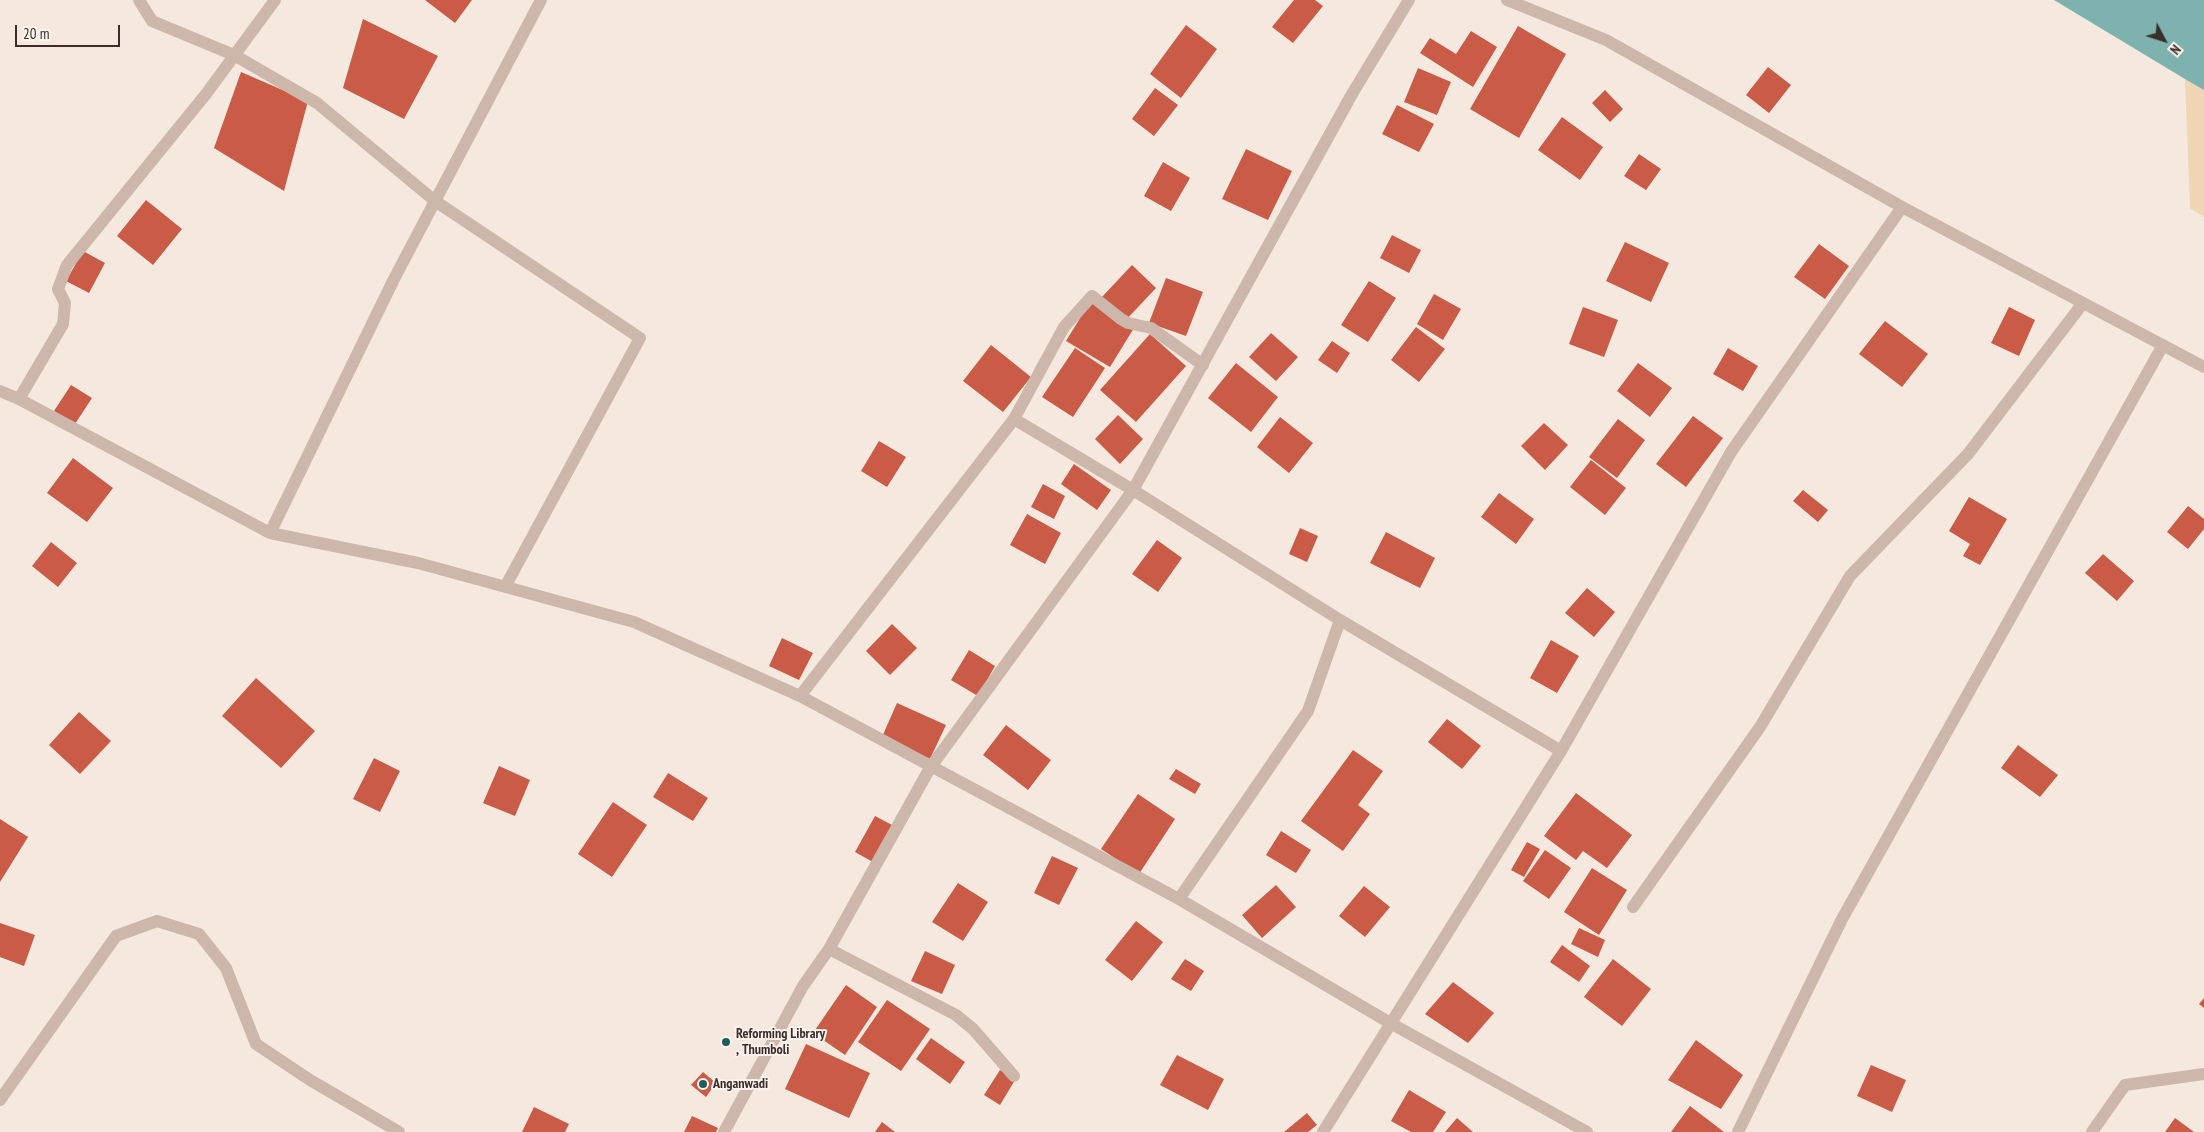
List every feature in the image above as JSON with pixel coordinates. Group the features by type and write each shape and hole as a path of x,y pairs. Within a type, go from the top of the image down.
{"street":[{"path":"139,0 152,21 234,55 317,103 435,201 640,338 505,587"},
{"path":"20,399 63,324 65,303 58,290 67,265 206,94 275,0"},
{"path":"270,533 394,280 541,0"},
{"path":"724,1132 803,986 829,949 930,768 1133,490 1352,94 1409,0"},
{"path":"1507,0 1606,40 1902,207 2204,367"},
{"path":"1323,1132 1561,751 1731,452 1902,207"},
{"path":"800,696 1014,419 1064,327 1092,296 1121,319 1128,323 1151,328 1203,365"},
{"path":"1633,907 1760,727 1850,576 1968,454 2083,303"},
{"path":"1738,1132 1842,919 2163,345"},
{"path":"0,391 20,399 270,533 418,563 634,622 800,696 930,768 1179,899 1392,1024 1587,1132"},
{"path":"1014,419 1133,490 1340,620 1561,751"},
{"path":"1179,899 1308,711 1340,620"},
{"path":"0,1100 116,936 157,921 199,934 226,968 256,1044 310,1080 399,1132"},
{"path":"829,949 956,1015 974,1029 1014,1076"},
{"path":"2092,1132 2126,1085 2204,1074"}],"sand":[{"path":"2185,79 2204,89 2204,217 2190,208"}],"water":[{"path":"2054,0 2204,0 2204,90 2185,79"}],"building":[{"path":"425,0 472,0 455,23"},
{"path":"1294,0 1315,0 1323,6 1293,43 1272,27"},
{"path":"363,19 438,56 404,119 343,88"},
{"path":"1186,25 1217,49 1181,98 1150,74"},
{"path":"1518,26 1566,54 1519,138 1470,109"},
{"path":"1471,31 1497,47 1473,87 1420,53 1430,38 1456,54"},
{"path":"1768,67 1791,85 1769,113 1746,95"},
{"path":"1418,68 1451,82 1437,115 1404,102"},
{"path":"241,72 308,101 284,191 214,148"},
{"path":"1155,88 1178,105 1154,136 1132,119"},
{"path":"1605,90 1623,109 1610,122 1592,103"},
{"path":"1397,105 1434,124 1419,152 1382,134"},
{"path":"1562,117 1603,147 1580,180 1538,150"},
{"path":"1246,149 1292,171 1268,220 1222,199"},
{"path":"1639,154 1661,169 1646,190 1624,176"},
{"path":"1163,162 1190,178 1171,211 1144,196"},
{"path":"146,200 182,229 153,265 117,236"},
{"path":"1392,235 1421,250 1409,273 1380,258"},
{"path":"1625,242 1669,263 1651,302 1606,281"},
{"path":"1819,244 1849,266 1825,299 1794,277"},
{"path":"83,251 105,263 89,293 66,281"},
{"path":"1132,265 1156,288 1125,321 1101,298"},
{"path":"1166,278 1203,292 1186,336 1149,323"},
{"path":"1369,281 1396,298 1368,342 1341,325"},
{"path":"1434,294 1461,309 1443,340 1417,324"},
{"path":"1090,302 1134,328 1110,367 1066,341"},
{"path":"1583,307 1618,320 1604,357 1569,344"},
{"path":"2009,307 2035,320 2019,356 1991,343"},
{"path":"1885,321 1928,354 1902,387 1859,354"},
{"path":"1416,327 1445,349 1419,382 1391,360"},
{"path":"1271,333 1298,357 1276,381 1249,357"},
{"path":"1150,334 1186,366 1136,422 1100,390"},
{"path":"1332,341 1350,353 1337,373 1318,360"},
{"path":"991,345 1031,377 1003,412 963,381"},
{"path":"1075,348 1105,368 1073,417 1042,397"},
{"path":"1728,348 1758,366 1743,391 1713,374"},
{"path":"1236,363 1278,397 1251,432 1208,398"},
{"path":"1638,363 1672,388 1650,417 1617,391"},
{"path":"71,385 92,398 75,424 54,411"},
{"path":"1118,415 1143,439 1120,464 1095,439"},
{"path":"1693,416 1723,438 1686,487 1656,464"},
{"path":"1280,417 1313,443 1289,473 1257,447"},
{"path":"1618,419 1645,440 1617,478 1589,457"},
{"path":"1544,423 1568,445 1545,470 1521,446"},
{"path":"879,441 906,457 887,487 861,471"},
{"path":"73,458 113,488 87,522 47,493"},
{"path":"1591,460 1626,488 1605,515 1570,487"},
{"path":"1074,464 1111,490 1097,510 1061,484"},
{"path":"1043,484 1065,496 1054,519 1031,507"},
{"path":"1803,490 1828,510 1818,522 1793,501"},
{"path":"1499,493 1534,519 1516,544 1481,517"},
{"path":"1969,497 2007,519 1980,565 1963,556 1970,544 1949,531"},
{"path":"2188,506 2204,519 2204,529 2188,549 2167,532"},
{"path":"1027,514 1061,533 1045,564 1010,545"},
{"path":"1300,528 1318,536 1307,562 1289,554"},
{"path":"1386,532 1435,558 1420,588 1370,563"},
{"path":"1157,540 1182,558 1158,592 1132,574"},
{"path":"51,542 77,563 58,587 32,566"},
{"path":"2103,554 2134,581 2117,601 2085,573"},
{"path":"1587,588 1615,612 1594,637 1565,613"},
{"path":"892,624 917,648 890,675 866,651"},
{"path":"782,638 813,653 799,680 769,666"},
{"path":"1551,640 1579,656 1557,693 1530,678"},
{"path":"969,650 995,666 978,696 951,680"},
{"path":"256,678 315,731 281,768 222,716"},
{"path":"897,703 946,725 930,759 882,737"},
{"path":"79,712 111,741 80,774 49,745"},
{"path":"1447,719 1481,746 1462,769 1428,742"},
{"path":"1006,725 1051,760 1028,790 983,755"},
{"path":"2018,745 2058,775 2040,797 2001,768"},
{"path":"1353,750 1383,771 1358,805 1370,814 1343,851 1301,821"},
{"path":"374,758 400,771 380,812 353,799"},
{"path":"499,766 530,780 515,816 483,803"},
{"path":"1176,769 1201,784 1195,794 1169,779"},
{"path":"668,773 708,798 693,821 653,797"},
{"path":"1576,793 1632,835 1607,868 1583,851 1576,860 1544,836"},
{"path":"1138,794 1175,819 1139,874 1101,849"},
{"path":"613,802 647,825 612,877 578,854"},
{"path":"875,816 894,826 873,862 855,852"},
{"path":"0,819 28,837 0,882"},
{"path":"1281,831 1311,850 1296,873 1266,855"},
{"path":"1527,842 1540,849 1524,877 1511,870"},
{"path":"1545,850 1571,868 1549,899 1523,881"},
{"path":"1052,856 1078,868 1059,905 1034,893"},
{"path":"1592,868 1627,890 1599,935 1564,912"},
{"path":"958,883 988,902 963,941 932,922"},
{"path":"1276,885 1296,907 1262,938 1242,915"},
{"path":"1364,886 1390,907 1365,937 1339,916"},
{"path":"1136,921 1163,942 1132,981 1105,960"},
{"path":"0,923 35,935 24,966 0,957"},
{"path":"1579,928 1605,940 1598,957 1571,944"},
{"path":"1562,945 1590,966 1579,982 1550,962"},
{"path":"925,951 955,965 942,994 911,981"},
{"path":"1185,959 1204,971 1191,991 1171,979"},
{"path":"1613,959 1651,989 1622,1026 1584,997"},
{"path":"1453,982 1494,1013 1468,1043 1425,1014"},
{"path":"846,985 877,1007 845,1055 813,1033"},
{"path":"2204,998 2204,1008 2199,1004"},
{"path":"887,1000 930,1029 901,1071 858,1042"},
{"path":"931,1038 965,1062 950,1084 916,1059"},
{"path":"1696,1040 1743,1075 1721,1109 1668,1080"},
{"path":"806,1044 870,1073 849,1118 785,1089"},
{"path":"1177,1055 1224,1079 1208,1110 1160,1085"},
{"path":"1871,1065 1906,1080 1892,1112 1857,1096"},
{"path":"1000,1070 1015,1080 1000,1105 984,1095"},
{"name":"Anganwadi","path":"703,1072 716,1083 706,1097 691,1085"},
{"path":"1409,1090 1446,1112 1433,1132 1411,1132 1391,1121"},
{"path":"1690,1106 1724,1132 1671,1132"},
{"path":"534,1107 569,1124 565,1132 522,1132"},
{"path":"1307,1113 1317,1125 1308,1132 1284,1132"},
{"path":"692,1116 718,1128 716,1132 684,1132"},
{"path":"1457,1118 1473,1132 1445,1132"},
{"path":"2175,1118 2194,1132 2165,1132"},
{"path":"882,1122 895,1132 875,1132"}],"place":[{"name":"Reforming Library , Thumboli","path":"726,1042"},
{"name":"Anganwadi","path":"703,1084"}]}
